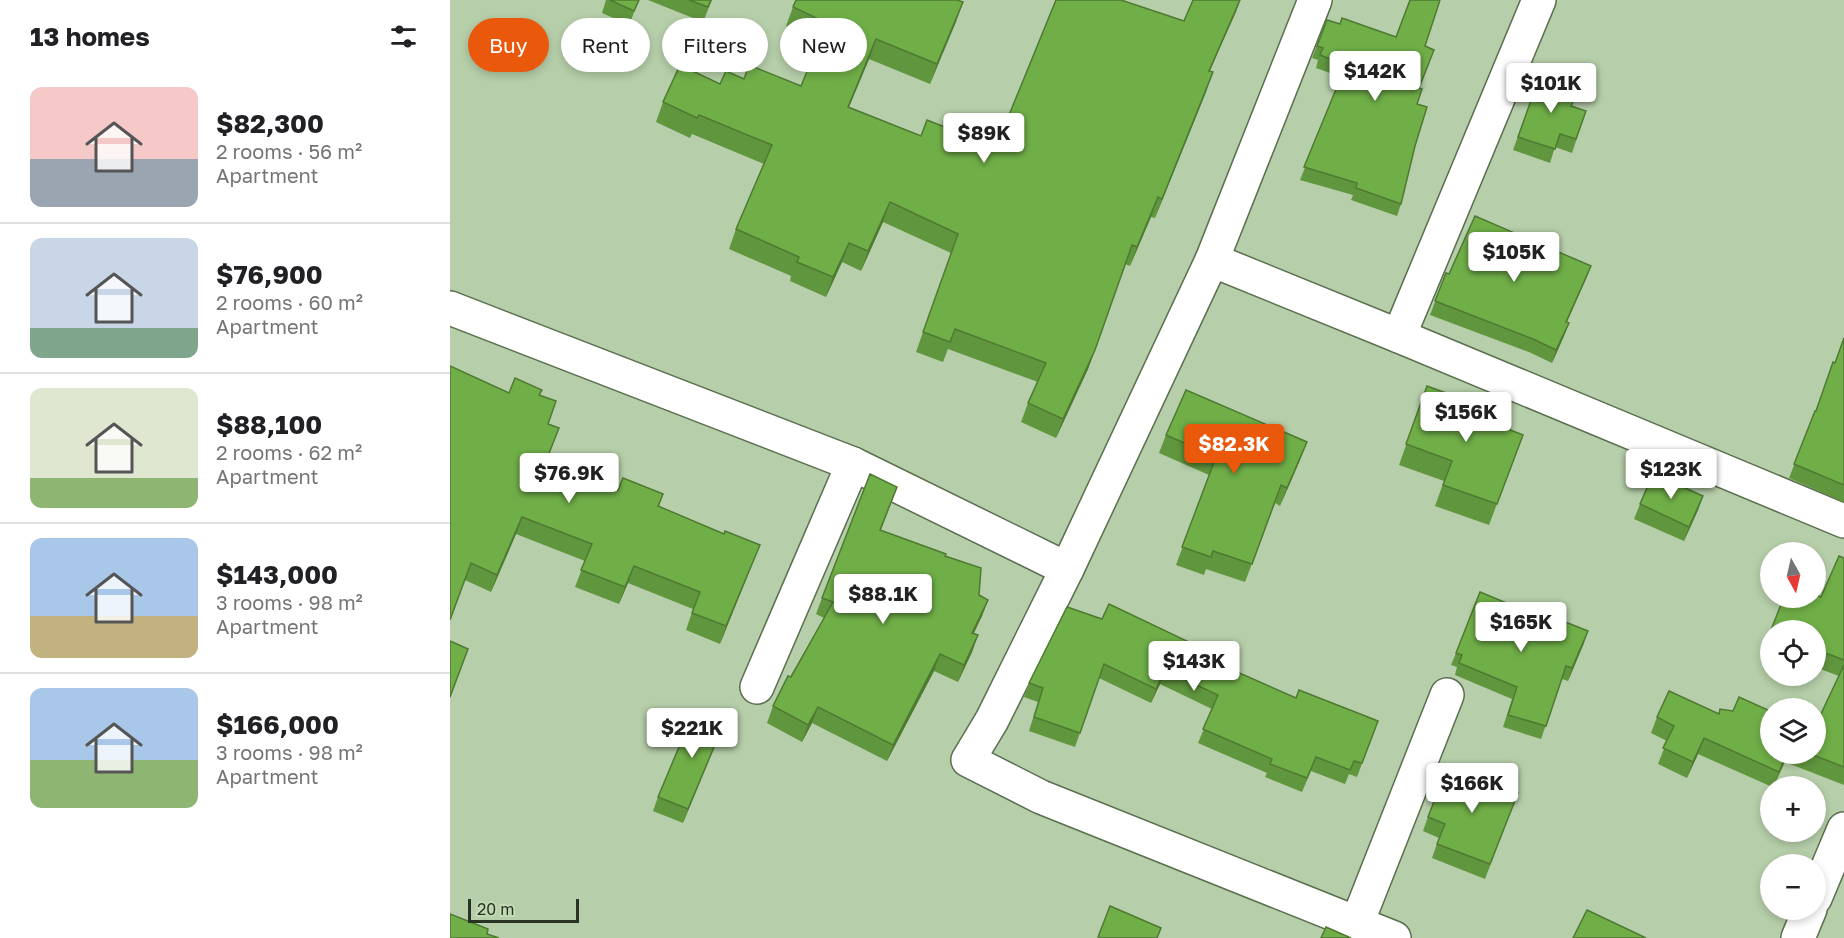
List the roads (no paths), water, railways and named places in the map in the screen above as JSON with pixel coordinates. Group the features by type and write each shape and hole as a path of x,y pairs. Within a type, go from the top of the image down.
{"street":[{"path":"1315,0 1212,260 1066,569 992,720 968,760 1041,796 1394,938"},
{"path":"1399,336 1539,0"},
{"path":"1212,260 1844,521"},
{"path":"450,308 853,464 1066,569"},
{"path":"757,687 853,464"},
{"path":"1357,923 1447,695"},
{"path":"1826,872 1844,829"},
{"path":"1798,938 1805,920"}]}
